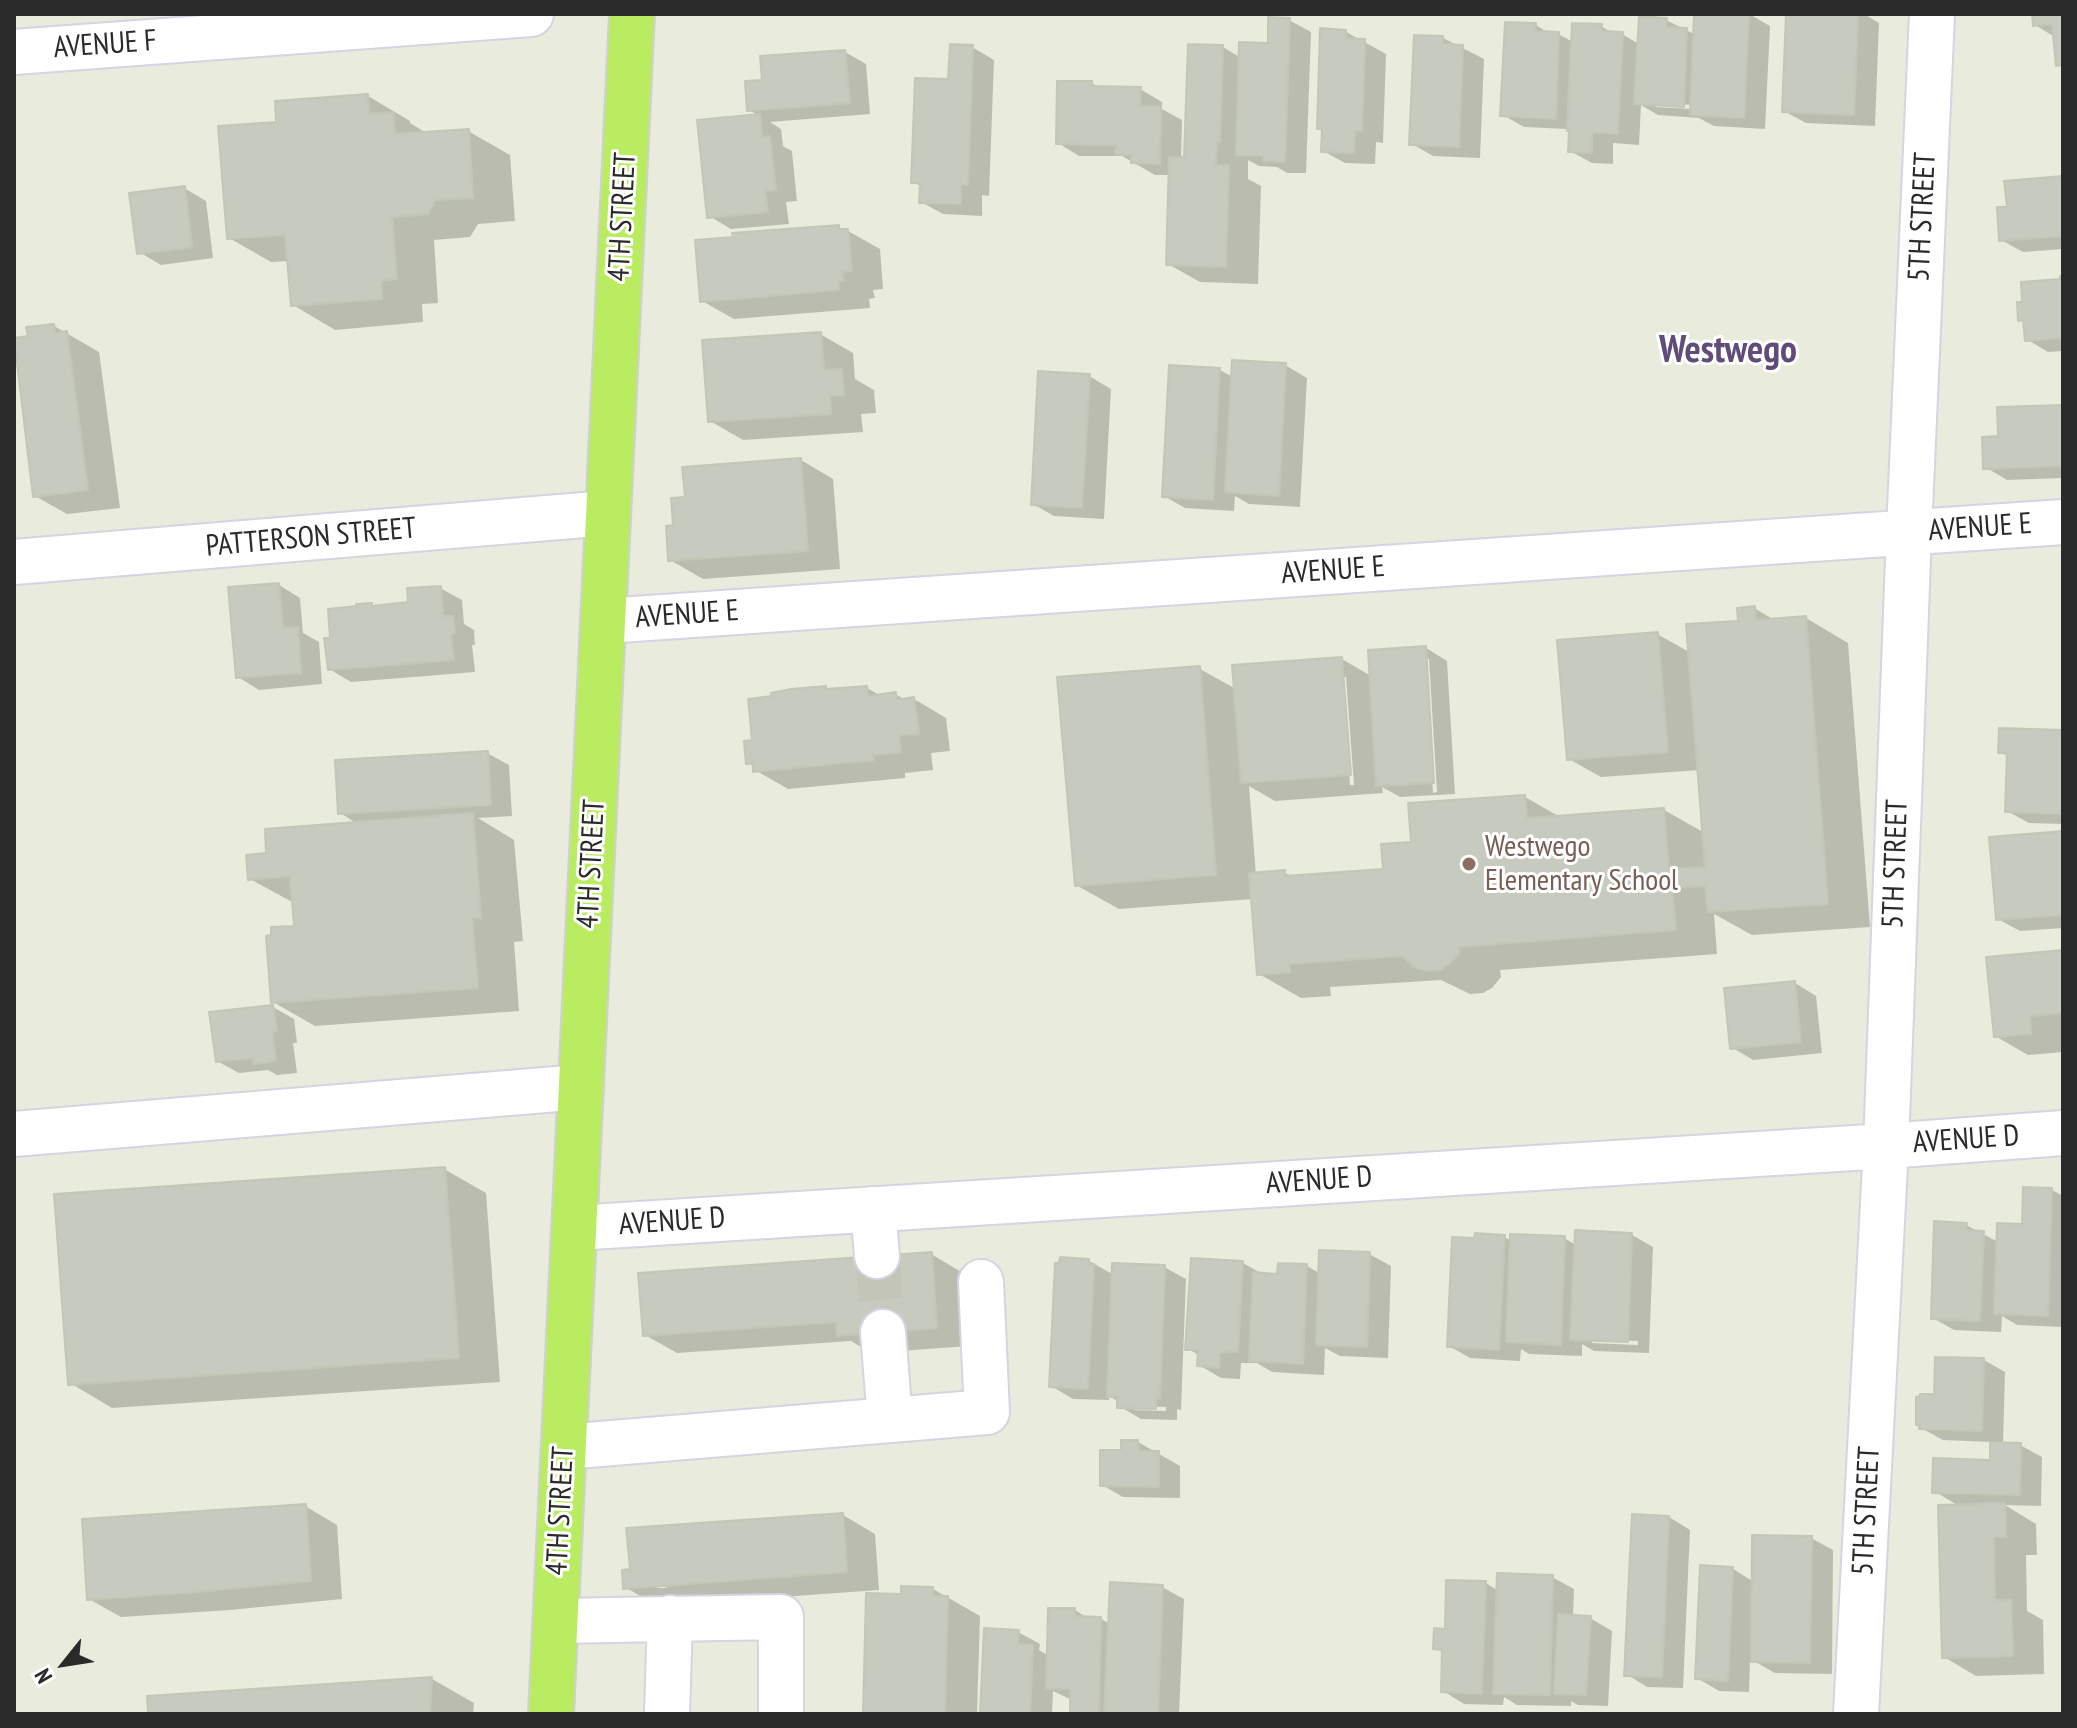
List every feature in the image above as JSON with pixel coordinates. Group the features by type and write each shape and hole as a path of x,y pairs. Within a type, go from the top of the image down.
{"main road":[{"name":"4TH STREET","path":"551,1714 632,14"}],"street":[{"name":"AVENUE F","path":"14,52 531,14"},
{"name":"5TH STREET","path":"1856,1714 1886,1146 1932,14"},
{"name":"PATTERSON STREET","path":"14,562 608,513"},
{"name":"AVENUE E","path":"604,621 2063,522"},
{"path":"14,1134 581,1087"},
{"name":"AVENUE D","path":"575,1228 2063,1133"},
{"path":"873,1209 877,1256"},
{"path":"564,1447 987,1412 981,1282"},
{"path":"883,1332 890,1420"},
{"path":"556,1621 781,1617 781,1714"},
{"path":"667,1714 670,1618"}],"building":[{"path":"1694,14 1749,14 1744,118 1690,115"},
{"path":"1786,14 1858,14 1854,115 1782,112"},
{"path":"2032,14 2063,14 2063,65 2056,66 2052,24 2033,26"},
{"path":"1639,16 1667,18 1666,27 1687,28 1684,107 1634,104"},
{"path":"1268,17 1290,18 1285,162 1263,161 1263,156 1236,155 1239,42 1268,43"},
{"path":"1505,22 1536,23 1536,31 1559,32 1556,119 1500,116"},
{"path":"1572,23 1602,24 1601,31 1623,32 1618,134 1592,132 1592,153 1568,152"},
{"path":"1320,28 1346,30 1346,38 1365,39 1362,131 1355,131 1354,153 1321,152 1322,129 1317,129"},
{"path":"1414,35 1443,36 1443,44 1463,45 1459,147 1409,145"},
{"path":"950,44 973,45 968,185 961,184 961,204 919,203 920,183 911,183 915,78 948,79"},
{"path":"1188,44 1223,45 1220,142 1217,142 1216,165 1229,165 1226,267 1166,265 1169,157 1184,157"},
{"path":"845,50 850,103 747,111 745,81 762,80 760,56"},
{"path":"1057,81 1092,81 1092,86 1141,87 1140,106 1161,106 1160,164 1131,163 1131,155 1115,154 1116,145 1056,144"},
{"path":"368,94 369,114 393,112 395,134 469,129 473,198 435,200 428,214 392,217 397,279 381,281 382,299 291,306 285,235 227,239 218,126 276,122 275,101"},
{"path":"760,114 762,137 770,136 776,190 765,191 768,212 707,218 697,120"},
{"path":"2063,176 2063,236 1999,241 1997,207 2007,207 2004,181"},
{"path":"185,186 192,247 137,254 129,193"},
{"path":"839,225 839,229 848,229 852,271 842,272 844,281 838,281 839,290 700,302 695,240 733,237 732,233"},
{"path":"2063,276 2063,338 2025,341 2023,320 2018,321 2017,302 2022,302 2021,282 2060,279"},
{"path":"54,324 55,333 67,331 88,490 33,497 14,338 28,336 26,327"},
{"path":"821,332 824,370 842,369 844,395 830,396 831,414 708,422 702,340"},
{"path":"1232,360 1286,363 1279,496 1225,492"},
{"path":"1169,365 1220,368 1213,500 1162,497"},
{"path":"1038,371 1090,374 1082,508 1031,505"},
{"path":"2063,405 2063,466 1983,469 1982,437 1998,436 1997,407"},
{"path":"801,458 808,551 668,561 666,526 673,525 671,498 685,497 682,467"},
{"path":"279,583 283,628 298,627 301,673 236,678 228,587"},
{"path":"441,586 443,616 453,616 455,633 451,634 454,660 328,670 324,638 330,638 328,609 356,604 372,603 372,606 408,602 407,588"},
{"path":"1755,606 1756,620 1806,616 1828,904 1708,912 1705,886 1672,888 1676,930 1459,947 1459,953 1440,970 1426,971 1414,967 1403,956 1289,964 1290,972 1257,975 1249,873 1285,870 1285,876 1383,869 1381,844 1411,842 1408,803 1525,795 1527,818 1664,808 1669,869 1705,867 1686,624 1738,621 1737,608"},
{"path":"1658,632 1668,752 1567,760 1557,640"},
{"path":"1426,646 1434,783 1376,786 1368,650"},
{"path":"1342,657 1351,775 1241,783 1232,665"},
{"path":"1200,666 1216,875 1075,886 1057,677"},
{"path":"826,686 826,689 867,686 868,696 896,692 896,700 914,697 919,734 899,735 901,752 873,755 874,760 753,772 753,763 746,764 744,741 752,740 748,699 772,696 771,693 791,689"},
{"path":"1999,728 2063,730 2063,814 2005,812 2007,753 1998,753"},
{"path":"488,751 491,805 338,814 335,760"},
{"path":"473,813 481,918 472,918 478,988 271,1003 266,936 271,935 271,927 294,926 290,876 248,880 246,855 266,853 265,829"},
{"path":"2063,831 2063,915 1996,920 1989,837"},
{"path":"2063,950 2063,1013 2030,1016 2031,1034 1994,1037 1986,957"},
{"path":"1795,981 1801,1042 1730,1049 1724,988"},
{"path":"273,1005 277,1031 272,1032 276,1061 254,1064 253,1058 216,1062 209,1012"},
{"path":"445,1167 459,1358 68,1385 54,1194"},
{"path":"2023,1187 2052,1188 2048,1316 1994,1314 1997,1223 2022,1224"},
{"path":"1934,1221 1967,1223 1966,1230 1984,1231 1980,1321 1931,1319"},
{"path":"1575,1230 1632,1233 1628,1342 1570,1340"},
{"path":"1475,1233 1505,1235 1499,1350 1447,1347 1452,1237 1474,1238"},
{"path":"1510,1234 1565,1236 1561,1345 1506,1342"},
{"path":"1319,1250 1370,1252 1367,1347 1316,1345"},
{"path":"932,1252 937,1328 837,1336 836,1322 643,1336 638,1273"},
{"path":"1060,1257 1089,1259 1089,1265 1094,1264 1088,1389 1049,1387 1055,1263 1059,1263"},
{"path":"1191,1258 1243,1261 1238,1352 1220,1352 1219,1368 1197,1366 1198,1350 1185,1350"},
{"path":"1112,1263 1165,1265 1160,1399 1156,1398 1156,1409 1117,1408 1117,1397 1107,1397"},
{"path":"1278,1263 1307,1264 1303,1364 1249,1361 1253,1272 1277,1274"},
{"path":"1935,1357 1984,1358 1982,1431 1919,1429 1916,1425 1916,1397 1934,1394"},
{"path":"1121,1440 1138,1440 1139,1451 1159,1451 1159,1487 1100,1486 1100,1450 1121,1450"},
{"path":"1990,1442 2021,1443 2020,1495 1932,1493 1933,1458 1990,1460"},
{"path":"2005,1503 2006,1537 1994,1537 1995,1600 2011,1600 2013,1656 1942,1658 1938,1505"},
{"path":"306,1504 311,1581 87,1600 82,1519"},
{"path":"843,1513 847,1572 623,1589 622,1570 630,1569 626,1528"},
{"path":"1632,1514 1669,1516 1662,1677 1624,1676"},
{"path":"1752,1535 1812,1536 1810,1663 1751,1662"},
{"path":"1700,1565 1733,1567 1728,1681 1695,1679"},
{"path":"1497,1573 1553,1575 1550,1695 1493,1694"},
{"path":"1446,1580 1486,1581 1482,1694 1441,1692 1442,1650 1433,1649 1434,1628 1445,1629"},
{"path":"1110,1582 1163,1585 1158,1714 1104,1714"},
{"path":"901,1586 933,1587 933,1596 948,1596 945,1714 863,1714 866,1593 901,1594"},
{"path":"1048,1608 1075,1608 1075,1616 1101,1617 1099,1714 1070,1714 1070,1689 1046,1689"},
{"path":"1558,1614 1591,1616 1586,1695 1554,1694"},
{"path":"984,1628 1019,1630 1018,1644 1033,1645 1030,1714 980,1714"},
{"path":"432,1677 430,1714 148,1714 147,1696"}],"tunnel":[{"path":"877,1256 883,1332"}],"place":[{"name":"Westwego Elementary School","path":"1469,864"}],"district":[{"name":"Westwego","path":"1728,351"}]}
